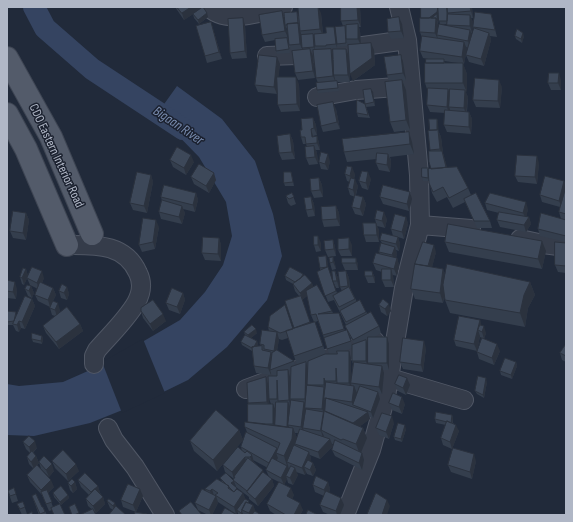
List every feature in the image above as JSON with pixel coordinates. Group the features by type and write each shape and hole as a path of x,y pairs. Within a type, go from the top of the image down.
{"main road":[{"name":"CDO Eastern Interior Road","path":"7,58 50,137 92,234"},
{"name":"CDO Eastern Interior Road","path":"7,114 26,149 67,245"}],"street":[{"path":"209,7 213,12 234,16 248,15 284,7"},
{"path":"346,515 371,450 390,378 404,288 420,225 419,175 407,40 399,7"},
{"path":"267,56 297,55 407,40"},
{"path":"317,96 356,90 411,86"},
{"path":"420,225 475,230 543,244 566,247"},
{"path":"67,245 96,245 116,250 126,256 135,265 140,276 142,289 137,302 128,315 97,350 94,356 94,364"},
{"path":"246,389 397,333"},
{"path":"390,378 464,400"},
{"path":"108,428 114,440 135,467 165,515"}],"water":[{"path":"177,86 222,119 255,161 273,214 282,256 267,300 227,347 188,380 145,401 90,423 34,436 7,435 7,384 19,386 63,382 106,363 180,320 205,292 223,265 232,236 226,202 199,157 157,114"}],"pier":[{"path":"143,339 165,393 122,413 102,362"}],"building":[{"path":"177,7 191,7 182,13"},
{"path":"203,7 207,13 198,20 193,14"},
{"path":"318,7 320,29 300,31 298,8"},
{"path":"341,7 357,7 358,20 341,21"},
{"path":"421,7 438,7 437,12 429,18 421,18"},
{"path":"438,7 447,7 447,21 439,21"},
{"path":"447,7 470,7 471,11 448,13"},
{"path":"282,11 285,31 262,35 259,15"},
{"path":"297,12 298,23 285,25 284,13"},
{"path":"475,12 491,14 495,30 473,27"},
{"path":"437,14 437,20 436,18 432,18"},
{"path":"448,14 470,15 470,26 447,25"},
{"path":"399,17 401,31 388,32 387,19"},
{"path":"243,18 245,51 230,53 228,19"},
{"path":"420,18 436,18 435,33 420,32"},
{"path":"211,22 219,52 205,56 196,26"},
{"path":"298,23 300,44 289,45 287,24"},
{"path":"358,24 358,39 346,39 346,25"},
{"path":"439,24 470,30 468,41 437,35"},
{"path":"345,26 346,43 337,44 335,27"},
{"path":"326,27 334,27 336,44 315,46 314,34 326,33"},
{"path":"474,28 489,33 481,59 466,55"},
{"path":"517,29 523,33 521,39 515,36"},
{"path":"313,34 314,47 302,48 301,35"},
{"path":"422,36 464,42 462,57 420,51"},
{"path":"287,38 289,49 276,51 275,39"},
{"path":"371,43 372,58 350,74 348,45"},
{"path":"310,49 313,71 295,73 292,51"},
{"path":"331,49 333,76 316,78 313,50"},
{"path":"333,49 346,49 348,75 334,75"},
{"path":"259,55 277,57 274,87 255,85"},
{"path":"401,55 403,73 387,75 384,57"},
{"path":"426,59 444,59 444,63 426,63"},
{"path":"425,63 463,63 463,83 425,83"},
{"path":"549,73 559,73 558,83 548,83"},
{"path":"277,77 296,77 297,104 278,105"},
{"path":"475,78 499,80 498,101 473,100"},
{"path":"402,80 406,120 390,122 385,82"},
{"path":"337,81 338,88 317,90 316,83"},
{"path":"428,88 448,89 447,107 427,105"},
{"path":"371,89 374,102 365,104 363,90"},
{"path":"450,89 465,90 464,108 449,107"},
{"path":"357,100 365,104 368,115 357,113"},
{"path":"333,102 337,122 321,126 317,105"},
{"path":"445,110 469,112 469,127 444,125"},
{"path":"313,118 314,128 311,129 312,137 317,136 317,143 306,144 305,137 301,137 301,119"},
{"path":"429,119 437,119 437,130 430,130"},
{"path":"438,130 440,149 430,150 428,131"},
{"path":"409,132 410,144 344,152 342,139"},
{"path":"290,134 292,152 279,153 277,136"},
{"path":"314,146 315,157 306,158 305,147"},
{"path":"177,147 191,155 184,168 170,160"},
{"path":"429,151 442,151 446,167 431,169 429,162"},
{"path":"321,152 328,154 325,164 319,162"},
{"path":"377,153 388,154 387,165 376,163"},
{"path":"517,155 537,156 535,177 515,176"},
{"path":"199,164 214,173 206,186 191,177"},
{"path":"347,166 352,167 350,176 345,174"},
{"path":"457,167 468,188 449,198 443,187 433,192 429,183 428,169"},
{"path":"422,168 429,168 428,178 422,177"},
{"path":"362,171 368,172 366,183 359,181"},
{"path":"137,172 151,175 144,206 130,203"},
{"path":"284,172 291,172 293,182 284,183"},
{"path":"545,176 564,181 559,201 540,195"},
{"path":"319,178 320,190 311,191 310,179"},
{"path":"351,178 355,179 353,190 348,188"},
{"path":"164,185 196,193 193,205 161,197"},
{"path":"383,185 410,192 407,204 380,197"},
{"path":"566,187 566,214 559,212"},
{"path":"292,193 294,197 289,199 286,196"},
{"path":"476,193 490,221 474,221 464,199"},
{"path":"490,193 526,202 523,213 485,203"},
{"path":"355,195 363,197 360,209 352,207"},
{"path":"311,197 313,209 306,210 304,198"},
{"path":"162,200 182,206 179,217 159,212"},
{"path":"336,206 337,219 322,220 321,207"},
{"path":"377,210 384,212 382,221 375,219"},
{"path":"13,211 26,213 23,233 10,231"},
{"path":"499,212 529,217 524,225 497,220"},
{"path":"541,213 566,220 566,236 538,229"},
{"path":"395,214 406,217 402,232 391,229"},
{"path":"143,218 156,220 153,242 139,245"},
{"path":"363,223 376,223 377,235 364,235"},
{"path":"448,224 542,241 538,259 445,242"},
{"path":"382,233 398,237 396,244 380,240"},
{"path":"314,236 318,236 318,245 314,245"},
{"path":"203,237 219,238 218,254 202,253"},
{"path":"349,238 349,249 338,250 338,239"},
{"path":"333,240 334,249 325,250 324,241"},
{"path":"423,242 434,245 428,266 415,264"},
{"path":"555,242 566,243 566,266 555,265"},
{"path":"381,243 395,247 392,255 379,252"},
{"path":"376,253 397,258 394,269 373,263"},
{"path":"326,256 327,267 320,268 318,257"},
{"path":"333,257 333,262 330,263 329,258"},
{"path":"342,258 356,258 356,263 342,263"},
{"path":"415,264 443,269 440,293 411,289"},
{"path":"447,264 530,282 524,295 520,313 445,300 443,285"},
{"path":"32,267 42,271 37,283 27,278"},
{"path":"290,267 303,274 301,278 295,282 285,276"},
{"path":"328,267 336,291 325,296 317,272"},
{"path":"23,268 26,269 22,278 20,277"},
{"path":"382,269 391,269 391,280 382,280"},
{"path":"332,271 335,271 337,281 333,281"},
{"path":"346,271 348,286 340,287 338,272"},
{"path":"365,271 372,271 373,276 365,276"},
{"path":"305,275 312,283 300,293 293,284"},
{"path":"7,280 15,282 13,292 7,291"},
{"path":"40,282 53,288 48,300 35,295"},
{"path":"62,284 67,287 64,293 59,291"},
{"path":"27,285 31,286 29,291 25,289"},
{"path":"317,285 332,311 318,314 339,313 344,329 323,335 316,314 311,315 306,291"},
{"path":"349,287 355,299 339,307 333,296"},
{"path":"172,288 183,293 177,307 166,303"},
{"path":"25,296 32,299 22,322 19,321 17,325 13,324"},
{"path":"301,296 310,322 294,328 285,301"},
{"path":"383,299 389,304 385,309 379,305"},
{"path":"153,300 163,314 150,324 141,311 141,308"},
{"path":"360,300 366,312 346,322 340,311"},
{"path":"53,301 58,303 55,310 50,308"},
{"path":"285,305 293,329 280,333 268,327 270,316"},
{"path":"67,307 80,324 56,342 43,326"},
{"path":"7,311 16,312 14,321 7,322"},
{"path":"371,312 379,326 353,340 345,326"},
{"path":"459,316 480,320 474,344 454,340"},
{"path":"315,322 323,346 294,356 286,331"},
{"path":"252,325 256,329 248,335 244,332"},
{"path":"480,325 484,326 482,332 478,330"},
{"path":"262,330 277,332 274,351 264,349 264,345 260,344"},
{"path":"347,330 351,341 327,349 324,338"},
{"path":"32,333 42,336 41,341 32,339"},
{"path":"245,335 257,341 254,347 252,348 241,342"},
{"path":"368,337 387,337 387,363 368,363"},
{"path":"403,338 424,341 421,365 400,362"},
{"path":"482,338 497,344 492,358 477,352"},
{"path":"366,340 366,361 352,361 352,345"},
{"path":"566,344 566,356 560,353"},
{"path":"262,346 262,350 271,352 268,368 254,366 252,347"},
{"path":"277,350 294,361 270,370 272,353"},
{"path":"337,351 349,351 349,383 337,383 336,368 336,381 325,381 324,378 324,385 307,385 308,361 325,354 337,354"},
{"path":"505,358 516,362 511,375 500,371"},
{"path":"306,362 305,399 290,399 291,367"},
{"path":"354,362 382,366 379,387 351,383"},
{"path":"288,370 289,400 278,401 277,380 277,399 269,399 268,376 277,376 277,371"},
{"path":"399,375 407,378 403,388 395,384"},
{"path":"478,376 486,378 483,395 475,391"},
{"path":"266,377 267,402 248,403 247,383"},
{"path":"326,382 354,386 352,402 324,398"},
{"path":"307,385 324,387 322,409 305,408"},
{"path":"360,386 378,392 371,412 353,405"},
{"path":"393,393 402,397 399,407 389,403"},
{"path":"326,398 368,412 353,423 325,411"},
{"path":"291,400 304,402 301,427 288,425"},
{"path":"276,402 288,402 287,427 275,425"},
{"path":"248,404 273,404 273,424 248,422"},
{"path":"306,409 324,412 321,431 303,428"},
{"path":"216,410 239,430 213,460 190,441"},
{"path":"324,411 363,428 356,444 343,439 341,440 321,430"},
{"path":"436,412 452,415 451,423 435,419"},
{"path":"382,413 392,416 386,432 376,428"},
{"path":"447,421 456,425 450,442 441,438"},
{"path":"245,422 293,428 292,439 284,456 276,453 280,443 245,427"},
{"path":"398,423 405,425 401,439 394,437"},
{"path":"300,429 330,439 318,452 295,444"},
{"path":"246,432 277,448 269,463 241,447"},
{"path":"29,436 35,441 29,447 23,442"},
{"path":"335,440 362,453 359,463 332,450"},
{"path":"294,445 309,452 302,468 287,462"},
{"path":"238,447 245,453 247,451 252,455 250,457 245,457 232,472 223,465"},
{"path":"453,448 474,454 470,472 448,465"},
{"path":"63,450 76,464 66,474 52,461"},
{"path":"32,451 36,456 31,462 27,457"},
{"path":"44,456 52,464 46,470 39,462"},
{"path":"248,458 263,470 247,491 233,480"},
{"path":"272,458 287,466 281,478 266,470"},
{"path":"308,460 313,463 310,470 304,467"},
{"path":"37,465 51,480 41,490 27,475"},
{"path":"291,466 295,468 290,478 286,476"},
{"path":"263,472 272,479 255,499 247,492"},
{"path":"85,473 98,486 91,492 78,480"},
{"path":"226,473 234,481 231,483 237,488 234,492 220,478"},
{"path":"316,476 328,482 324,490 313,485"},
{"path":"72,479 75,482 71,486 68,483"},
{"path":"217,479 229,486 228,488 234,492 237,489 243,493 234,507 215,495 218,493 212,489 210,491 205,489"},
{"path":"279,482 291,488 287,496 300,503 294,515 286,515 267,504"},
{"path":"128,484 140,489 133,505 121,500"},
{"path":"61,486 68,495 60,502 53,493"},
{"path":"14,488 16,494 10,496 8,491"},
{"path":"95,489 103,497 93,506 86,499"},
{"path":"202,489 216,496 209,510 195,503"},
{"path":"47,490 52,502 46,504 41,492"},
{"path":"326,491 341,498 336,511 320,505"},
{"path":"376,493 387,500 382,515 367,515"},
{"path":"36,494 45,512 40,514 32,496"},
{"path":"109,499 115,503 113,506 107,501"},
{"path":"245,499 249,501 248,503 246,502 241,513 237,510"},
{"path":"23,502 25,507 20,509 17,504"},
{"path":"191,502 202,515 182,515 179,511"},
{"path":"246,502 253,505 249,513 242,510"},
{"path":"60,504 65,515 54,515 51,508"},
{"path":"75,504 79,513 72,515 69,507"},
{"path":"116,506 126,515 109,515"},
{"path":"225,508 237,515 221,515"},
{"path":"93,509 96,515 80,515"},
{"path":"308,510 318,515 306,515"},
{"path":"255,511 261,515 252,515"},
{"path":"32,512 33,515 26,515"},
{"path":"135,512 147,514 147,515 135,515"}],"waterway":[{"name":"Bigaan River","path":"34,7 45,28 92,69 183,129"}]}
